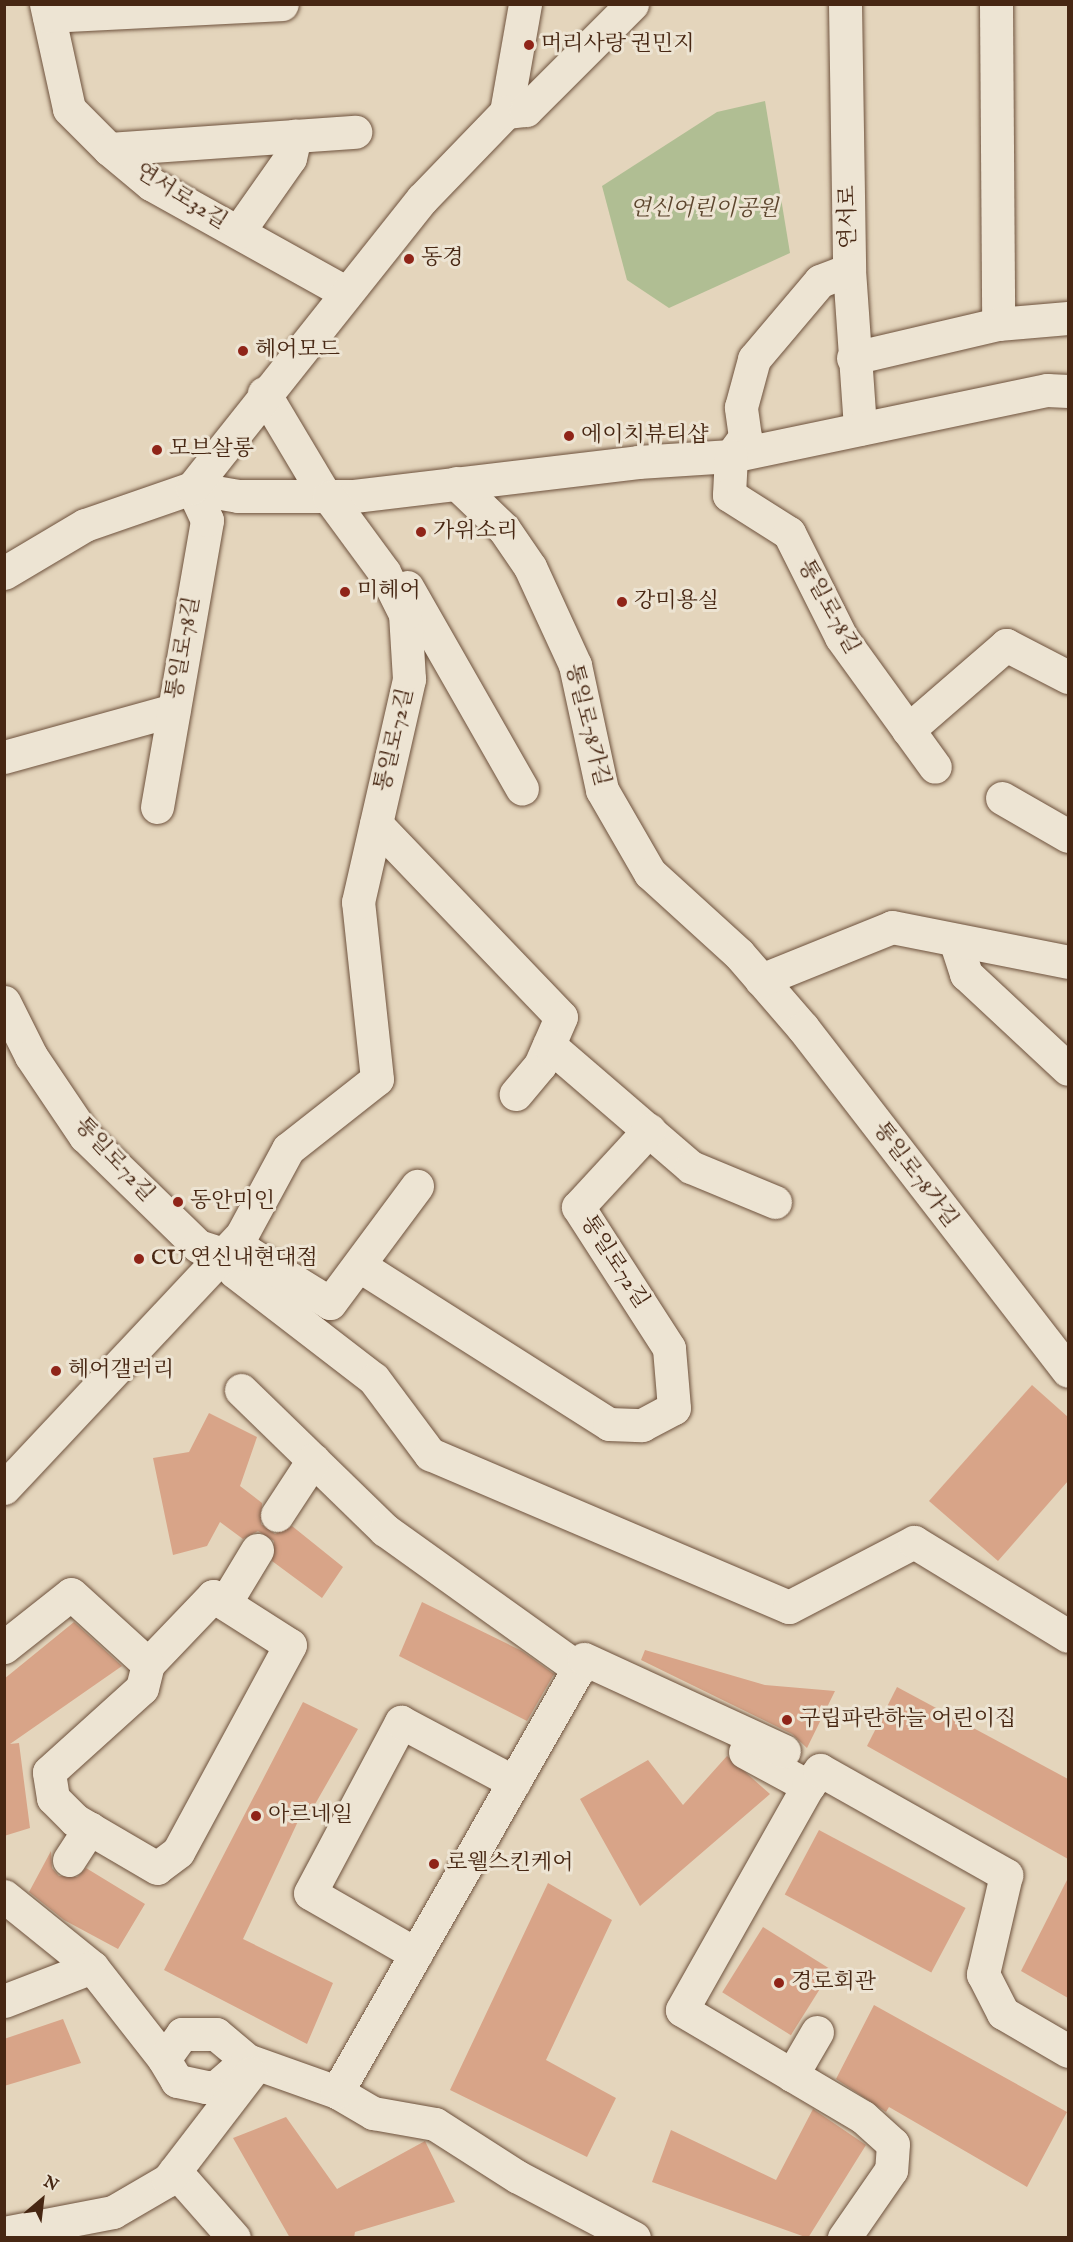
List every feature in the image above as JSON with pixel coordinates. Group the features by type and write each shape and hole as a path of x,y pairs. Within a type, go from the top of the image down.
{"street":[{"path":"109,149 69,109 47,10 282,4"},
{"path":"192,488 264,393 422,199 506,112 525,4"},
{"path":"506,112 526,110 632,4"},
{"name":"연서로","path":"844,4 849,270 853,358 860,429"},
{"path":"996,4 998,324"},
{"name":"연서로32길","path":"109,149 355,132"},
{"path":"238,232 290,158 295,136"},
{"name":"연서로32길","path":"109,149 151,184 345,292"},
{"name":"통일로78길","path":"849,270 820,281 754,359 741,407 746,437 731,456 729,495 789,533 840,637 935,767"},
{"path":"853,358 998,324 1068,318"},
{"path":"4,573 86,525 192,488 238,496 337,497 731,456 1047,390 1068,391"},
{"path":"264,393 337,497 522,789"},
{"name":"통일로78가길","path":"456,483 504,529 530,567 575,665 602,790 650,873 761,980 1068,1371"},
{"name":"통일로78길","path":"4,757 174,710 207,520 192,488"},
{"name":"통일로72길","path":"4,1488 169,1319 222,1254 241,1236 288,1149 377,1078 358,902 409,679 405,614 384,572 337,497"},
{"path":"908,730 1006,645 1068,677"},
{"path":"157,807 174,710"},
{"path":"1002,798 1068,836"},
{"path":"376,825 561,1017 549,1045 516,1094"},
{"path":"761,980 892,927 1068,962"},
{"path":"955,940 966,974 1068,1069"},
{"name":"통일로72길","path":"8,1015 85,1136 198,1246 222,1254 249,1253 330,1303 360,1266 417,1186"},
{"path":"549,1045 691,1167 775,1202"},
{"name":"통일로72길","path":"360,1266 609,1424 642,1425 674,1408 669,1348 578,1207 649,1130"},
{"name":"통일로72길","path":"222,1254 235,1272 374,1379 430,1454 789,1607 914,1542 1068,1636"},
{"path":"241,1390 385,1530 579,1669"},
{"path":"277,1515 313,1460"},
{"path":"225,1603 257,1550"},
{"path":"4,1647 71,1594 148,1664"},
{"path":"213,1596 225,1603 290,1645 178,1852 157,1868 90,1828 53,1798 49,1772 142,1688 148,1664 213,1596"},
{"path":"337,2092 584,1659 784,1751"},
{"path":"416,1954 310,1893 401,1722 514,1782"},
{"path":"740,1749 808,1786"},
{"path":"844,2238 891,2170 893,2145 863,2116 682,2010 808,1786 820,1770 1006,1875 983,1974 1003,2013 1068,2051"},
{"path":"69,1860 90,1828"},
{"path":"4,1896 36,1913 92,1967 164,2059 177,2082 216,2087 248,2060"},
{"path":"4,2001 92,1967"},
{"path":"792,2075 817,2032"},
{"path":"164,2059 182,2034 216,2034 248,2060 337,2092 373,2113 435,2124 518,2177 634,2238"},
{"path":"4,2233 113,2212 175,2171 251,2078 248,2060"},
{"path":"175,2171 234,2238"}],"green space":[{"name":"연신어린이공원","path":"765,101 790,253 669,308 627,280 602,186 717,112"}],"building":[{"path":"1032,1385 1068,1417 1068,1481 998,1561 929,1501"},
{"path":"209,1413 257,1437 240,1486 262,1503 261,1524 275,1534 292,1526 343,1567 322,1598 272,1561 274,1541 258,1531 243,1539 220,1522 207,1546 173,1555 153,1458 189,1452"},
{"path":"422,1602 522,1651 554,1674 527,1721 399,1656"},
{"path":"74,1622 122,1666 10,1744 19,1743 30,1828 4,1836 4,1679"},
{"name":"구립파란하늘 어린이집","path":"645,1650 765,1685 835,1691 807,1748 792,1734 641,1660"},
{"path":"897,1687 1068,1779 1068,1859 867,1746"},
{"path":"303,1702 358,1729 306,1820 300,1817 243,1939 333,1983 307,2044 164,1970"},
{"path":"727,1756 770,1794 640,1906 580,1799 648,1760 683,1805"},
{"path":"819,1830 966,1908 931,1972 785,1894"},
{"path":"51,1851 52,1868 59,1876 77,1877 86,1868 145,1904 118,1949 64,1920 29,1892"},
{"path":"1068,1878 1068,1998 1021,1971"},
{"path":"548,1883 612,1920 546,2060 616,2098 587,2157 450,2090"},
{"name":"경로회관","path":"763,1927 832,1970 791,2035 722,1992"},
{"path":"874,2005 1067,2112 1027,2187 889,2107 886,2112 836,2079"},
{"path":"63,2019 81,2063 4,2086 4,2039"},
{"path":"813,2109 866,2145 808,2238 652,2182 671,2130 776,2180"},
{"path":"286,2117 337,2189 425,2141 455,2202 355,2232 354,2238 290,2238 233,2138"}],"place":[{"name":"머리사랑 권민지","path":"529,45"},
{"name":"동경","path":"409,259"},
{"name":"헤어모드","path":"243,351"},
{"name":"에이치뷰티샵","path":"569,436"},
{"name":"모브살롱","path":"157,450"},
{"name":"가위소리","path":"421,532"},
{"name":"미헤어","path":"345,592"},
{"name":"강미용실","path":"622,602"},
{"name":"동안미인","path":"178,1202"},
{"name":"CU 연신내현대점","path":"139,1259"},
{"name":"헤어갤러리","path":"56,1371"},
{"name":"구립파란하늘 어린이집","path":"787,1720"},
{"name":"아르네일","path":"256,1816"},
{"name":"로웰스킨케어","path":"434,1864"},
{"name":"경로회관","path":"779,1983"}]}
